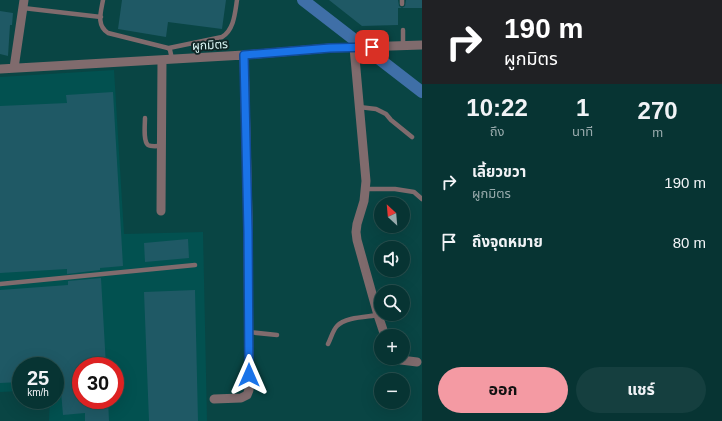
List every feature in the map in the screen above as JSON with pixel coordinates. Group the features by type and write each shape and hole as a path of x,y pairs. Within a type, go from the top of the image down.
{"street":[{"path":"14,68 23,4"},
{"name":"ผูกมิตร","path":"0,69 356,47 422,45"},
{"path":"356,47 359,107 366,181 364,202 356,232 374,301"},
{"path":"214,399 241,398 246,395 249,390 244,55"},
{"path":"161,211 162,60"},
{"path":"410,361 417,362"}],"lane":[{"path":"104,0 100,22 104,31 126,38 169,48 226,35 233,22 237,0"},
{"path":"23,4 101,17"},
{"path":"402,30 403,46"},
{"path":"169,48 172,59"},
{"path":"359,107 376,109 386,114 412,137"},
{"path":"145,118 145,140 147,144 149,146 161,146"},
{"path":"366,189 395,189 414,192 422,199"},
{"path":"0,284 195,265"},
{"path":"328,344 336,326 342,322 374,316"},
{"path":"248,332 277,334"}],"shaded area":[{"path":"114,70 124,234 203,232 207,421 49,421 50,409 64,409 64,357 12,357 12,391 0,392 0,77"}],"building":[{"path":"122,0 226,0 222,29 168,22 166,37 118,29"},
{"path":"329,0 398,0 399,6 402,8 398,8 398,25 362,26"},
{"path":"406,0 422,0 422,8 402,8 405,6"},
{"path":"0,11 13,13 12,25 10,25 8,56 0,54"},
{"path":"113,92 123,266 100,268 100,270 67,274 67,269 0,273 0,106 67,103 66,95"},
{"path":"188,239 189,258 145,262 144,243"},
{"path":"101,278 105,357 72,357 72,409 108,409 109,421 85,421 85,413 63,415 64,357 12,357 12,382 0,383 0,290 68,285 68,281"},
{"path":"195,290 198,421 149,421 144,292"}],"waterway":[{"path":"303,0 422,92"}],"route":[{"path":"249,375 248,232 244,55 330,48 372,47"}]}
